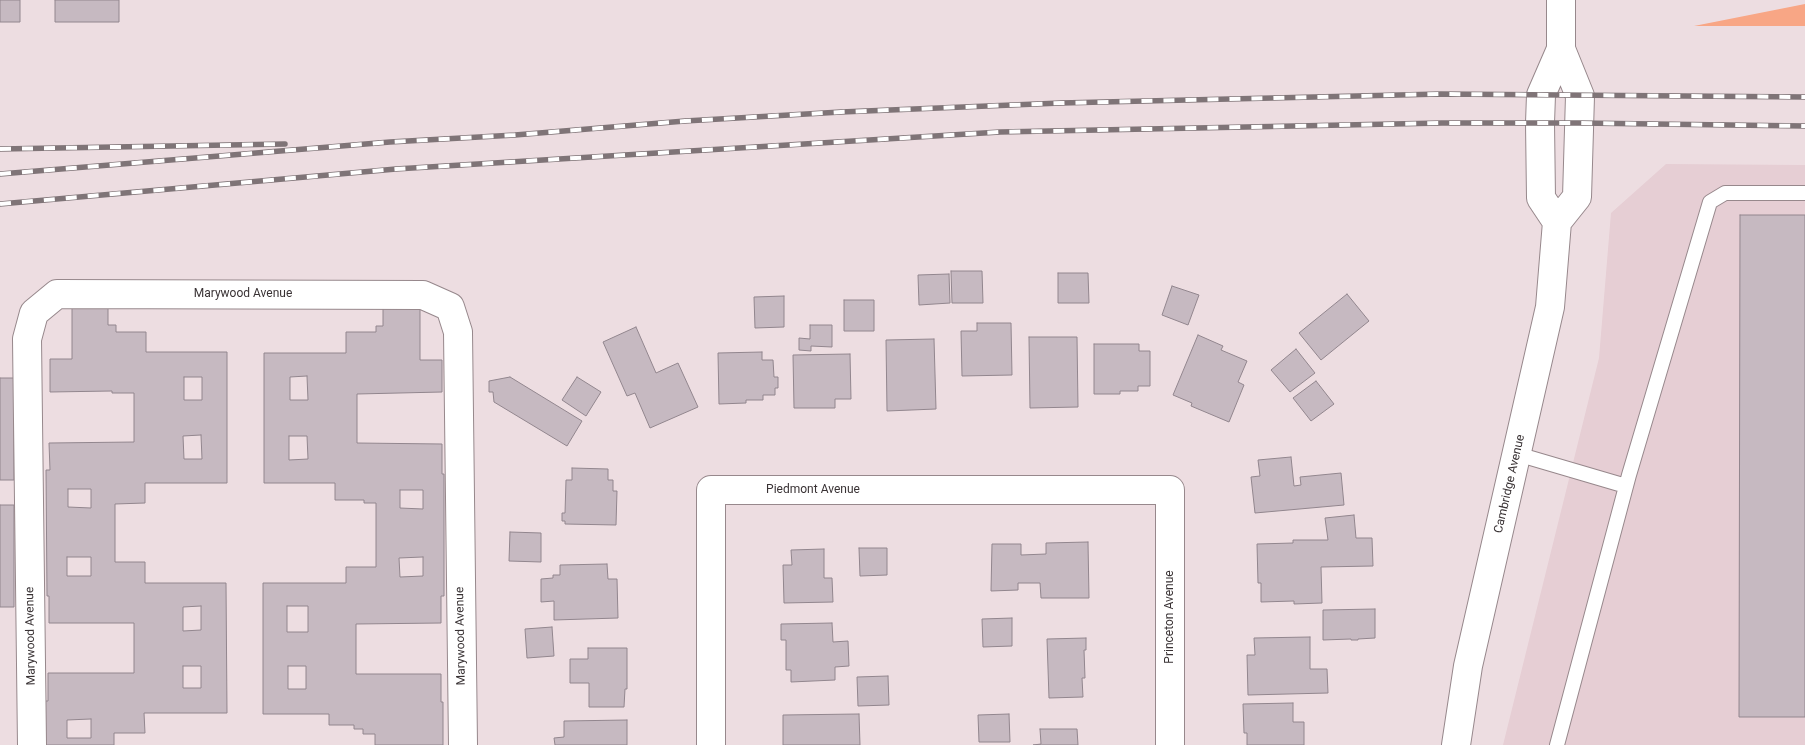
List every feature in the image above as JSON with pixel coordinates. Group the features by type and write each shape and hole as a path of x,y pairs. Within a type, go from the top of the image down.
{"street":[{"path":"1561,0 1561,48 1580,96 1577,197 1557,222 1541,198 1540,123 1541,95 1561,48"},
{"name":"Cambridge Avenue","path":"1456,745 1468,666 1550,306 1557,222"},
{"name":"Marywood Avenue","path":"32,745 27,338 34,313 57,294 86,294 423,295 450,306 458,332 462,745"},
{"name":"Piedmont Avenue","path":"711,745 711,490 1170,490"},
{"name":"Princeton Avenue","path":"1170,490 1170,745"}],"lane":[{"path":"1557,745 1626,486 1710,202 1725,193 1805,193"},
{"path":"1517,454 1626,486"}],"shaded area":[{"path":"1805,4 1805,26 1694,26"},
{"path":"1666,164 1805,165 1805,745 1503,745 1599,358 1611,213"}],"building":[{"path":"0,0 20,0 20,22 0,22"},
{"path":"55,0 119,0 119,22 55,22"},
{"path":"1740,215 1805,215 1805,717 1739,717"},
{"path":"951,271 982,271 983,303 952,303"},
{"path":"1058,273 1088,273 1089,303 1058,303"},
{"path":"949,274 950,303 919,305 918,275"},
{"path":"1172,286 1199,295 1188,325 1162,315"},
{"path":"1347,294 1369,321 1321,360 1299,333"},
{"path":"784,296 784,327 755,328 754,297"},
{"path":"844,300 874,300 874,331 844,331"},
{"path":"383,303 420,308 420,360 442,360 442,392 357,394 357,443 442,444 442,474 444,474 444,596 441,596 441,623 356,624 356,674 441,674 443,745 375,745 375,734 363,734 363,729 354,729 354,725 329,725 329,714 263,714 263,583 346,583 346,567 376,567 376,503 364,503 364,500 335,500 335,483 264,483 264,353 346,353 346,332 376,332 376,326 383,326","holes":["307,376 308,400 290,400 290,377","289,436 307,436 308,459 289,460","400,490 423,490 423,509 400,508","423,557 423,576 400,577 399,558","287,606 308,606 308,632 287,632","288,666 306,666 306,689 288,689"]},
{"path":"108,305 108,325 116,325 116,332 146,332 146,352 227,352 227,483 145,483 145,503 115,504 115,562 145,562 145,583 226,583 227,713 144,713 145,733 114,733 114,745 45,745 45,701 48,701 48,673 134,673 134,623 49,623 46,470 50,470 49,443 134,442 134,393 112,393 112,391 50,392 50,359 72,359 72,307","holes":["184,377 202,377 202,400 184,400","201,435 202,459 184,459 183,436","68,489 91,489 91,508 68,507","67,557 91,557 91,576 67,576","201,606 201,630 183,631 183,607","183,666 201,666 201,688 183,688","91,719 91,738 67,738 67,720"]},
{"path":"977,323 1011,323 1012,375 962,376 961,331 977,331"},
{"path":"810,325 832,325 832,347 811,346 811,351 799,350 799,338 810,339"},
{"path":"636,327 656,373 678,363 698,407 650,428 635,393 627,396 603,342"},
{"path":"1198,335 1223,346 1221,350 1247,361 1238,382 1244,385 1229,422 1191,406 1192,403 1173,395"},
{"path":"1029,337 1077,337 1078,407 1030,408"},
{"path":"934,339 936,409 887,411 886,340"},
{"path":"1094,344 1139,344 1139,351 1150,351 1150,386 1138,386 1138,391 1120,391 1120,394 1094,394"},
{"path":"1296,349 1315,373 1290,392 1271,370"},
{"path":"762,352 762,360 773,360 774,377 778,377 778,388 775,388 775,395 763,395 763,400 746,400 746,403 719,404 718,353"},
{"path":"850,354 851,399 835,399 835,408 794,408 793,355"},
{"path":"510,377 582,421 567,446 494,402 493,392 489,392 489,381"},
{"path":"577,377 601,392 586,416 562,400"},
{"path":"0,378 14,378 14,480 0,480"},
{"path":"1316,381 1334,404 1311,421 1293,398"},
{"path":"1291,457 1294,486 1301,485 1300,477 1341,473 1344,505 1255,513 1251,477 1260,476 1258,460"},
{"path":"572,468 608,469 608,480 613,480 613,491 617,491 616,525 565,524 565,521 562,521 562,513 565,513 566,480 572,480"},
{"path":"0,505 14,505 14,607 0,607"},
{"path":"1354,515 1356,538 1372,538 1373,566 1321,567 1322,603 1294,604 1294,601 1261,602 1261,583 1258,583 1257,544 1293,543 1293,540 1328,540 1325,518"},
{"path":"510,532 541,533 541,562 509,561"},
{"path":"1088,542 1089,598 1041,598 1040,583 1018,583 1018,590 991,591 992,544 1021,544 1021,555 1046,554 1046,543"},
{"path":"859,548 887,548 887,575 860,576"},
{"path":"824,549 824,578 832,578 833,602 784,603 783,565 792,565 791,550"},
{"path":"607,564 608,579 617,579 618,618 554,620 554,601 541,602 541,579 560,575 560,565"},
{"path":"1375,609 1375,638 1323,640 1323,610"},
{"path":"1012,618 1012,646 983,647 982,619"},
{"path":"832,623 833,642 848,641 849,666 835,667 835,680 791,682 791,670 786,670 786,640 781,640 781,624"},
{"path":"552,627 554,656 527,658 525,629"},
{"path":"1310,637 1310,669 1327,669 1328,693 1248,695 1247,655 1255,655 1254,638"},
{"path":"1086,638 1086,650 1084,650 1085,678 1082,678 1083,697 1049,698 1047,639"},
{"path":"588,648 627,648 627,689 625,689 624,707 589,707 589,683 570,683 570,659 588,659"},
{"path":"888,676 889,705 858,706 857,677"},
{"path":"1293,703 1293,722 1304,722 1304,745 1247,745 1247,733 1244,733 1243,704"},
{"path":"859,714 860,745 783,745 783,715"},
{"path":"1009,714 1010,742 979,742 978,715"},
{"path":"627,720 627,745 555,745 554,738 564,737 564,721"},
{"path":"1040,729 1077,729 1078,745 1033,745 1041,744"}],"railway":[{"path":"0,174 390,142 841,112 1061,103 1441,94 1805,97"},
{"path":"0,204 396,169 1000,132 1442,123 1805,126"},
{"path":"0,149 285,144"}]}
